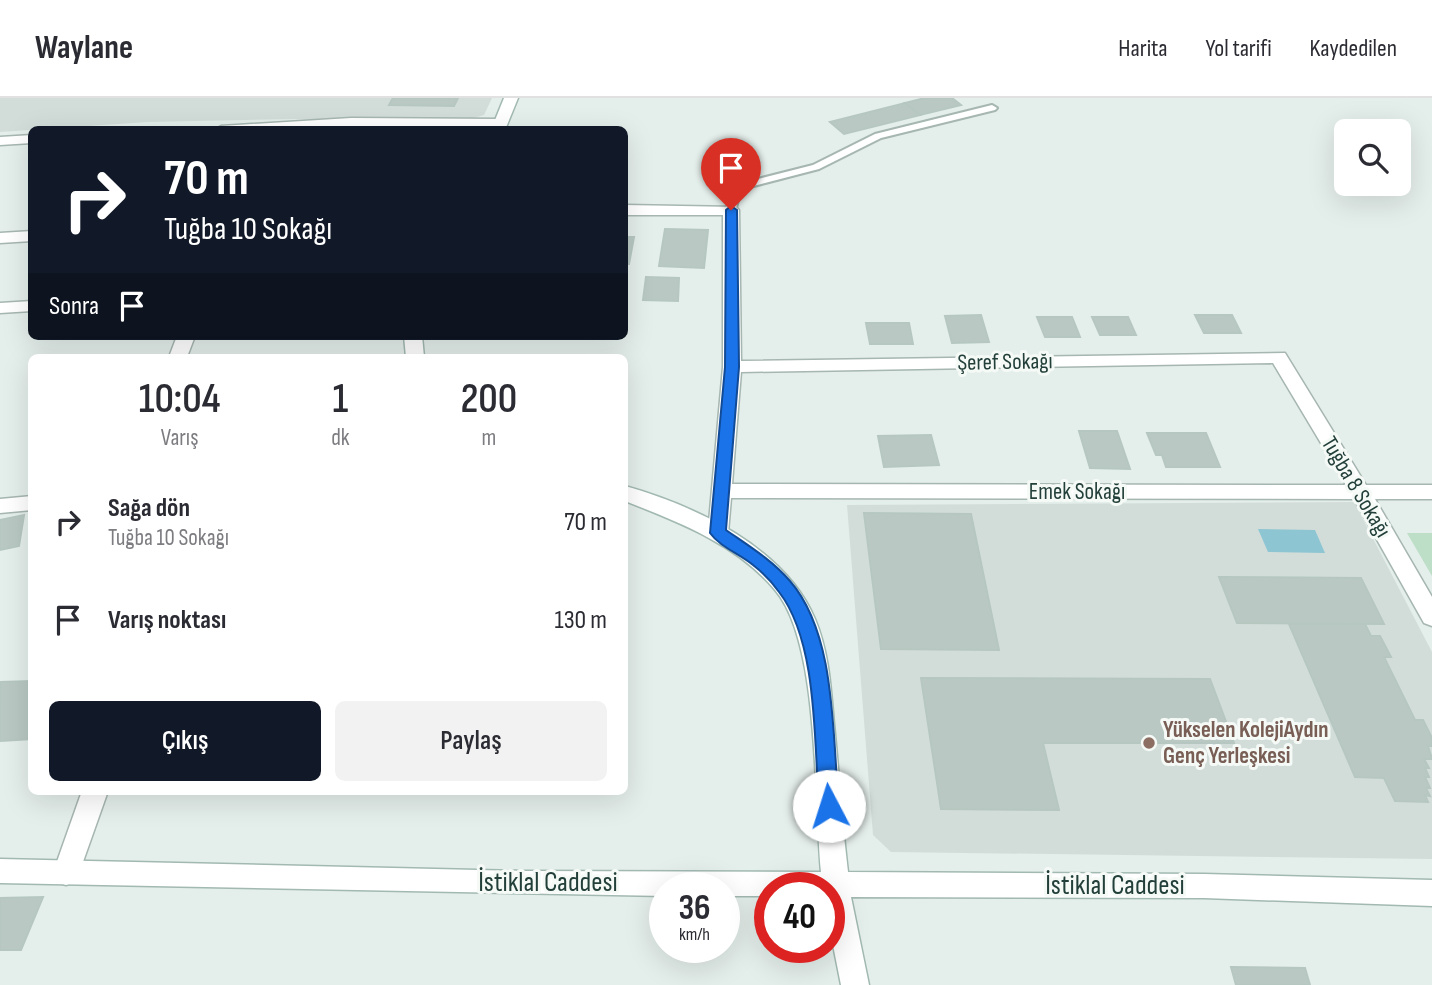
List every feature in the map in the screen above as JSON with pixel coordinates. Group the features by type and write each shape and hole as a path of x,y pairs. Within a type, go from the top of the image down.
{"street":[{"path":"286,126 351,122 499,126 511,98"},
{"path":"0,141 28,139"},
{"path":"628,210 731,210 732,367 718,533"},
{"path":"0,238 28,236"},
{"path":"0,308 28,306"},
{"name":"Şeref Sokağı","path":"732,367 1279,357"},
{"name":"Tuğba 8 Sokağı","path":"1279,357 1432,617"},
{"name":"Emek Sokağı","path":"722,491 1432,492"},
{"path":"628,494 718,533 760,561 784,586 800,609 811,640 818,676 834,872"},
{"path":"0,506 28,503"},
{"path":"66,873 94,795"},
{"name":"İstiklal Caddesi","path":"0,871 486,882 754,883"},
{"name":"İstiklal Caddesi","path":"845,883 1204,886 1432,893"},
{"path":"845,934 855,985"}],"lane":[{"path":"731,210 734,191 742,186 816,167 878,136 992,108"}],"shaded area":[{"path":"0,98 492,98 484,115 463,121 296,119 147,122 28,126 28,130 0,132"},
{"name":"Yükselen KolejiAydın Genç Yerleşkesi","path":"1354,502 1432,652 1432,859 891,852 873,835 847,505"}],"green space":[{"path":"1407,533 1432,533 1432,576"}],"water":[{"path":"1258,529 1315,530 1325,553 1268,552"}],"building":[{"path":"393,98 458,98 454,106 389,105"},
{"path":"925,98 952,98 961,105 920,115 905,103"},
{"path":"905,103 920,115 844,134 830,122"},
{"path":"665,229 708,230 704,268 659,266"},
{"path":"628,237 634,237 629,264"},
{"path":"646,277 679,278 678,301 643,300"},
{"path":"981,315 989,342 952,343 945,316"},
{"path":"1195,315 1232,315 1241,333 1204,333"},
{"path":"1037,317 1072,317 1080,337 1045,337"},
{"path":"1092,317 1128,317 1136,335 1100,335"},
{"path":"866,323 909,323 913,344 870,344"},
{"path":"1079,431 1117,431 1130,469 1090,468"},
{"path":"1147,433 1206,433 1220,467 1166,467 1162,455 1156,455"},
{"path":"931,435 939,465 884,467 878,436"},
{"path":"864,513 971,514 999,650 881,649"},
{"path":"24,515 19,546 0,550 0,520"},
{"path":"1219,577 1361,578 1384,624 1237,623"},
{"path":"1289,624 1365,624 1371,636 1380,636 1391,657 1384,657 1415,720 1423,720 1432,738 1432,746 1428,746 1432,759 1424,759 1429,768 1425,768 1429,777 1425,777 1430,788 1426,788 1430,796 1425,795 1428,802 1395,801 1384,778 1355,777"},
{"path":"921,678 1210,679 1234,743 1043,743 1059,810 941,809"},
{"path":"28,681 28,739 0,741 1,682"},
{"path":"43,897 21,950 0,950 0,898"},
{"path":"1231,967 1305,968 1310,985 1236,985"}],"place":[{"name":"Yükselen KolejiAydın Genç Yerleşkesi","path":"1149,743"}],"route":[{"path":"731,210 732,367 718,533 760,561 784,586 800,609 811,640 818,676 829,806"}]}
